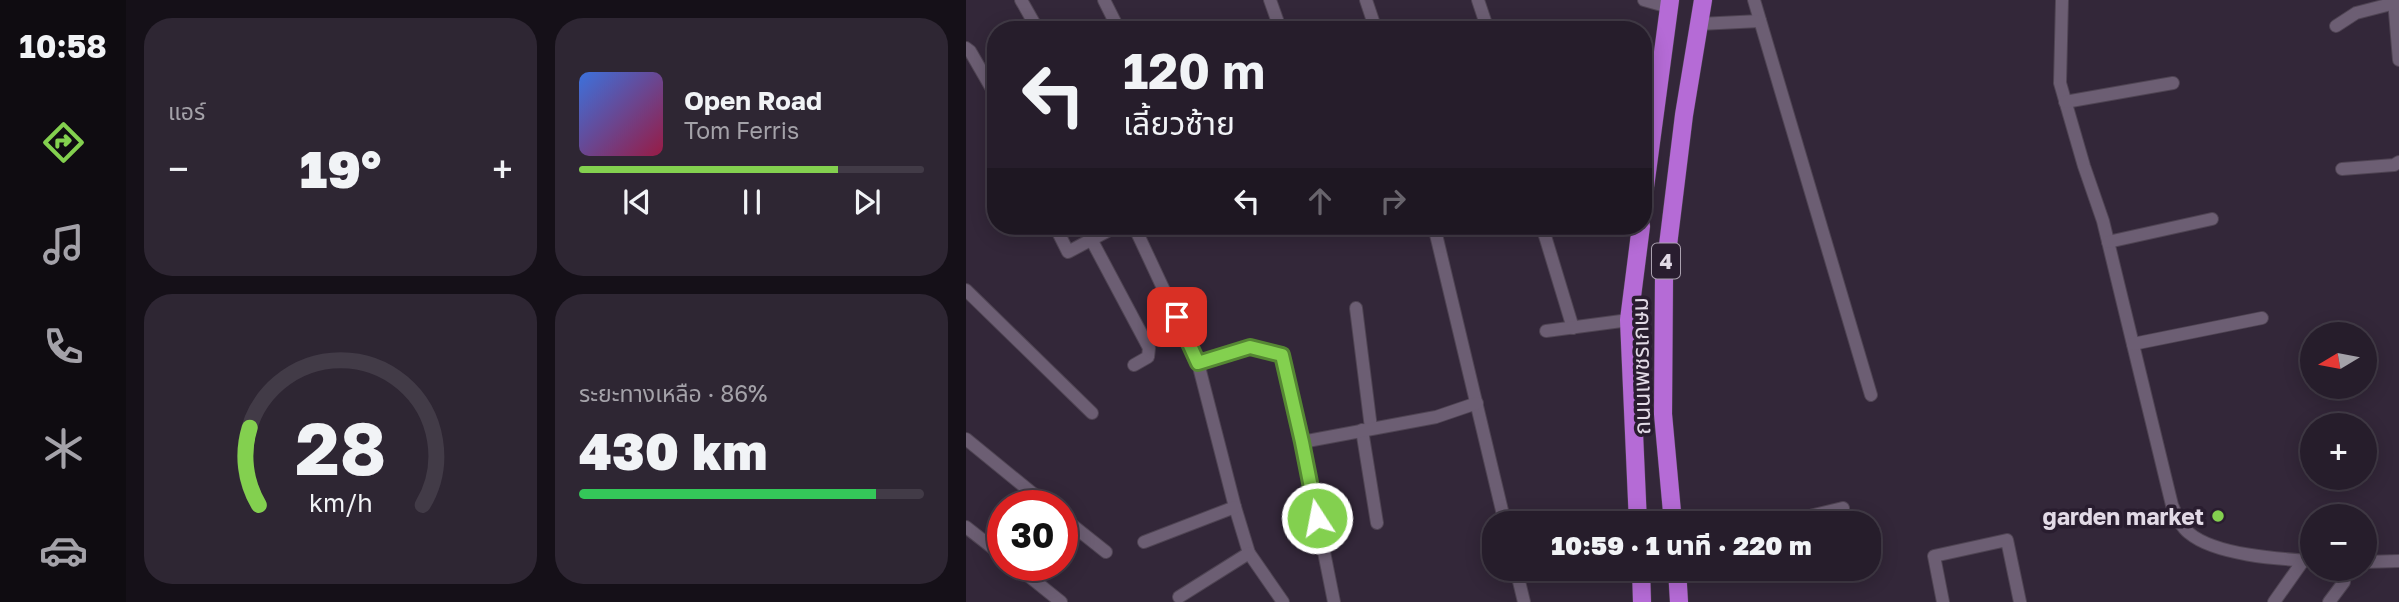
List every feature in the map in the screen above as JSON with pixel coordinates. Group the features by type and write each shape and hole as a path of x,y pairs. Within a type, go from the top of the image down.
{"highway":[{"name":"ถนนเพชรเกษม","path":"1672,511 1663,414 1664,278 1684,115 1703,0"},
{"path":"1652,136 1670,3"},
{"name":"ถนนเพชรเกษม","path":"1637,511 1629,320 1639,235"},
{"path":"1641,581 1642,602"},
{"path":"1678,581 1679,602"}],"street":[{"path":"1021,0 1033,21"},
{"path":"1104,0 1114,21"},
{"path":"1270,0 1278,21"},
{"path":"1366,0 1373,21"},
{"path":"1478,0 1485,21"},
{"path":"1644,0 1670,3"},
{"path":"1754,0 1871,395"},
{"path":"2062,0 2060,83 2108,242 2172,505 2188,532 2201,540 2252,557 2300,560"},
{"path":"2336,26 2356,13 2395,1 2399,60"},
{"path":"1699,24 1760,21"},
{"path":"966,48 987,80"},
{"path":"2065,102 2173,83"},
{"path":"2342,169 2394,165 2399,162"},
{"path":"2108,242 2212,219"},
{"path":"1060,235 1068,252 1099,235"},
{"path":"1138,235 1198,363 1249,553 1283,602"},
{"path":"1436,235 1502,511"},
{"path":"1545,235 1573,328"},
{"path":"1091,239 1149,348 1148,357 1134,365"},
{"path":"966,290 1092,413"},
{"path":"1356,308 1377,523"},
{"path":"2133,344 2262,318"},
{"path":"1546,331 1629,320"},
{"path":"1198,363 1250,347 1282,355 1334,602"},
{"path":"1302,442 1436,417 1477,403"},
{"path":"966,439 1028,490"},
{"path":"1144,542 1235,507"},
{"path":"1831,511 1843,508"},
{"path":"966,527 987,543"},
{"path":"1078,530 1106,552"},
{"path":"1943,602 1934,556 2007,540 2020,602"},
{"path":"1179,597 1249,553"},
{"path":"2377,562 2399,561"},
{"path":"2274,602 2300,570"},
{"path":"1035,581 1061,602"},
{"path":"1519,581 1524,602"},
{"path":"2329,602 2344,581"}],"place":[{"name":"garden market","path":"2218,516"}],"route":[{"path":"1177,317 1198,363 1250,347 1282,355 1317,518"}]}
